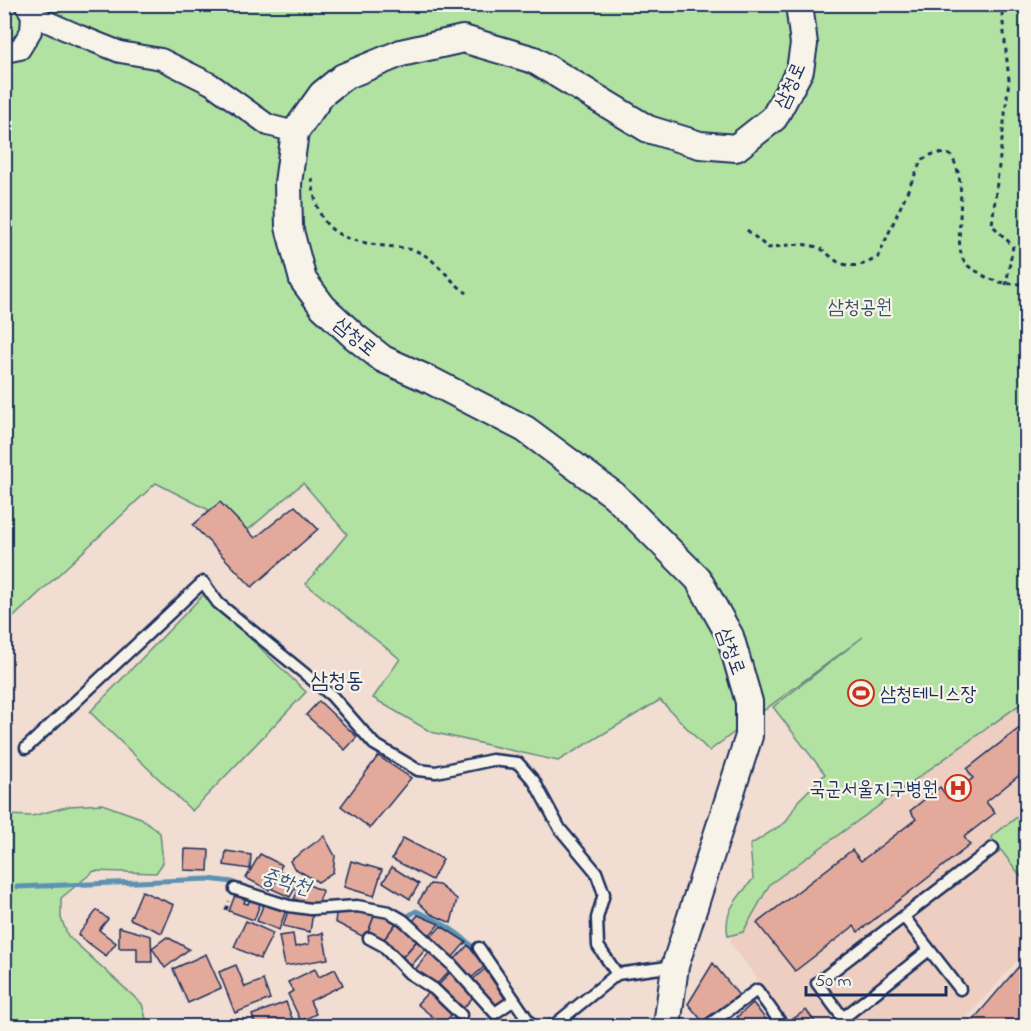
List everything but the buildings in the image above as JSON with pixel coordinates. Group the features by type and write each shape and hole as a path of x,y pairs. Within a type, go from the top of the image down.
{"street":[{"name":"삼청로","path":"667,1026 675,966 749,736 749,702 730,636 699,579 614,495 525,429 430,380 383,359 323,307 303,280 289,227 288,183 295,132 322,94 343,77 400,52 463,39 534,60 648,129 700,145 736,148 774,118 800,70 804,44 799,4"},
{"path":"29,10 80,36 120,52 161,59 211,84 268,124 295,132"},
{"path":"4,49 10,51 20,49 32,32 29,10"}],"lane":[{"path":"26,748 203,582 218,603 332,696 374,744 409,765 418,770 436,772 492,760 518,763 534,781 560,829 596,872 604,894 597,918 598,946 617,974"},
{"path":"929,950 842,1022 817,983 993,849"},
{"path":"235,889 289,906 311,909 357,906 389,912 404,920 451,964 495,1013 514,1000"},
{"path":"903,917 960,989"},
{"path":"369,938 382,945 409,973 434,989 461,1015"},
{"path":"479,948 532,1026"},
{"path":"553,1026 617,974 675,966"},
{"path":"707,1026 757,990 783,1026"}],"path":[{"path":"1001,4 1009,81 992,225 1012,246 1006,285"},
{"path":"747,230 768,248 801,244 819,248 838,262 853,266 867,264 878,257 921,160 930,153 950,155 957,164 961,182 962,255 966,264 982,276 1006,285 1026,283"},
{"path":"315,201 322,219 333,232 366,243 401,248 422,254 467,293"}],"shaded area":[{"name":"국군서울지구병원","path":"1026,690 1026,950 960,1026 792,1026 730,942 753,885"}],"green space":[{"name":"삼청공원","path":"5,5 1026,5 1026,700 770,884 743,932 728,936 728,919 733,905 753,879 750,845 786,822 798,801 825,774 773,707 863,637 709,751 660,700 558,761 431,732 373,698 400,659 306,584 347,534 303,483 248,530 156,483 5,625"},
{"path":"204,594 306,692 192,811 90,712"},
{"path":"102,804 141,818 160,833 163,863 156,873 94,871 61,898 61,918 68,936 142,1004 148,1026 5,1026 5,815 32,816 70,806"},
{"path":"1025,811 1026,813 1026,883 991,837"}],"waterway":[{"name":"중학천","path":"17,887 209,879 232,882 239,886"},
{"name":"중학천","path":"402,916 405,918 416,911 433,919 466,940 478,954"}],"place":[{"name":"삼청테니스장","path":"861,693"},
{"name":"국군서울지구병원","path":"958,788"}],"district":[{"name":"삼청동","path":"337,679"}]}
